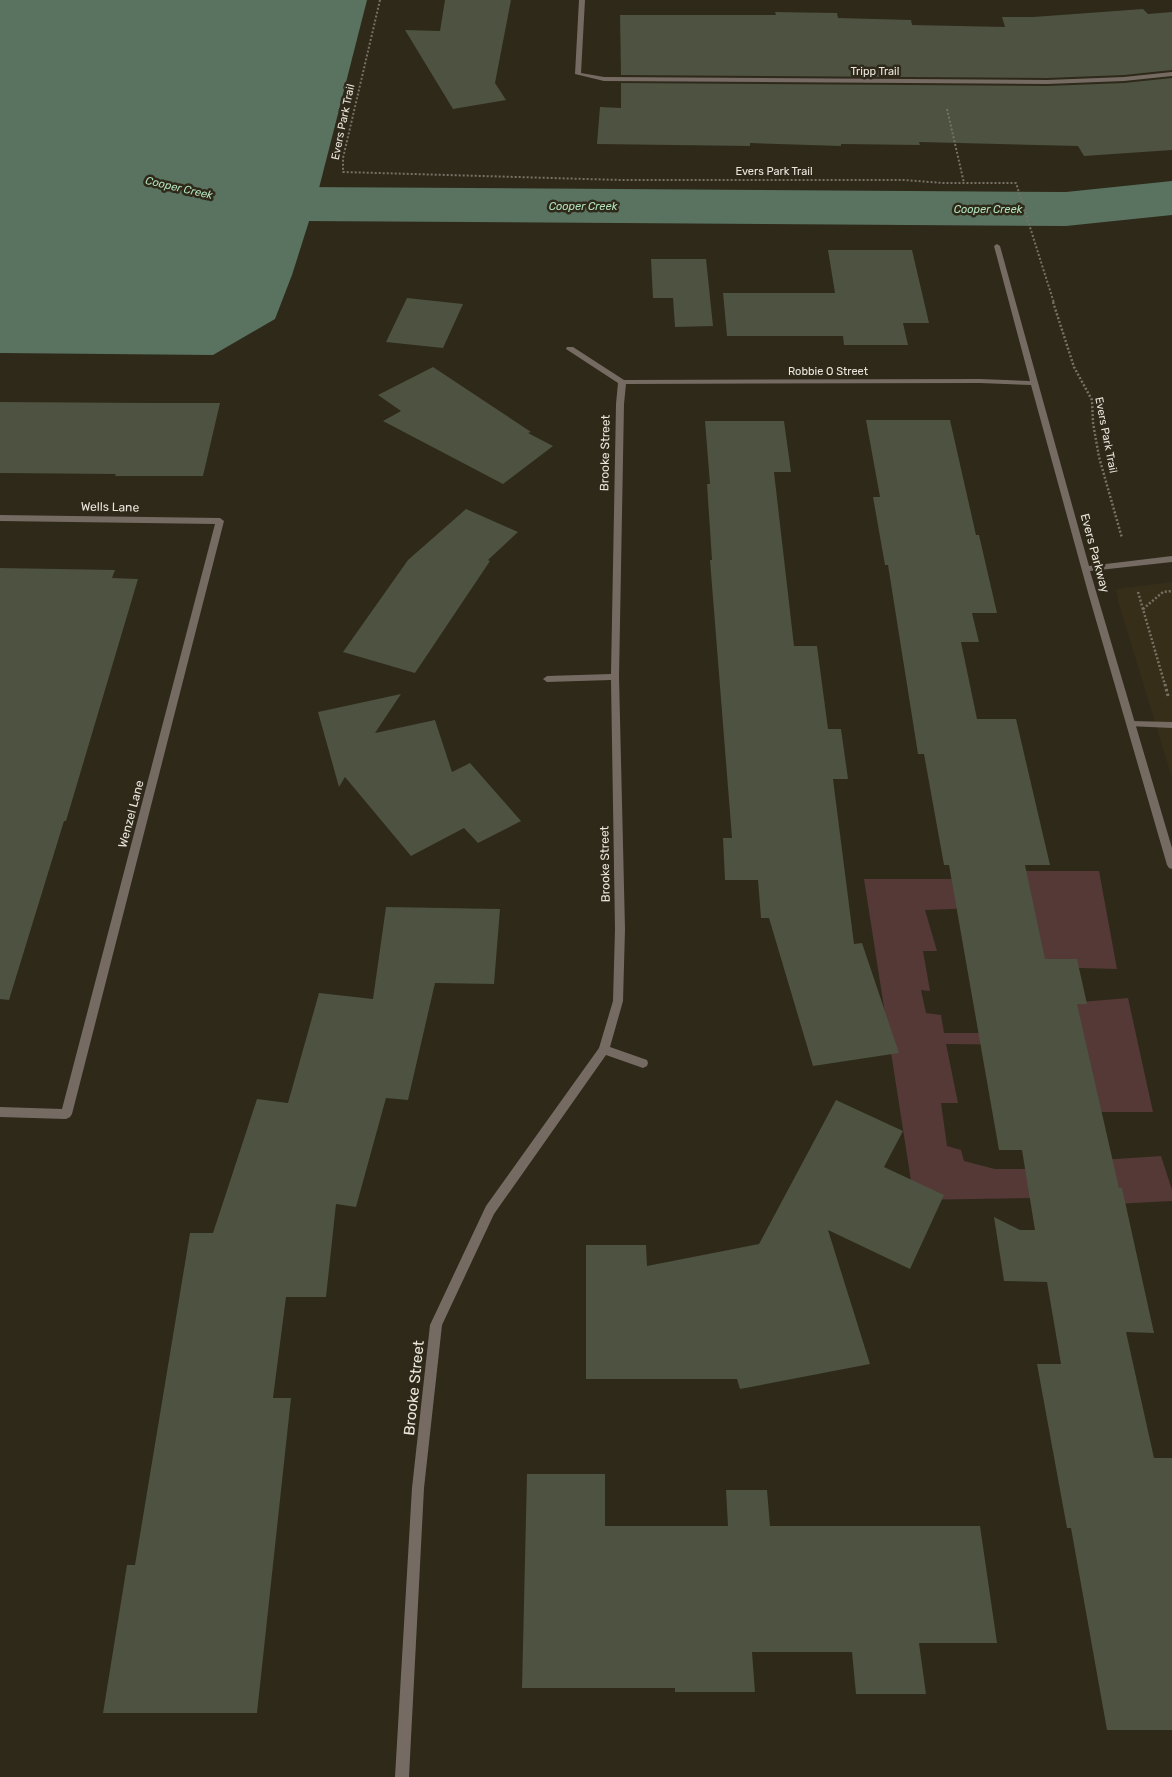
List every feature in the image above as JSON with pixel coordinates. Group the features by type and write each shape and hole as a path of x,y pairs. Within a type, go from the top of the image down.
{"street":[{"name":"Tripp Trail","path":"582,0 578,74 604,79 1046,82 1124,79 1172,74"},
{"name":"Evers Parkway","path":"997,246 1086,569 1172,866"},
{"path":"570,349 622,382"},
{"name":"Robbie O Street","path":"622,382 980,381 1035,383"},
{"name":"Brooke Street","path":"402,1777 418,1488 436,1325 490,1210 604,1050 618,1001 620,929 615,677 622,382"},
{"name":"Wells Lane","path":"0,518 220,521"},
{"name":"Wenzel Lane","path":"0,1112 66,1114 220,521"},
{"path":"1086,569 1172,558"},
{"path":"547,679 615,677"},
{"path":"1131,724 1172,725"},
{"path":"604,1050 643,1063"}],"path":[{"name":"Evers Park Trail","path":"380,0 343,158 343,172 621,180 904,180 1016,183 1074,367 1092,400 1093,423 1099,457 1120,530"},
{"path":"940,81 964,183"},
{"path":"1143,609 1162,592 1172,591"},
{"path":"1138,592 1169,700"}],"shaded area":[{"path":"1172,582 1172,778 1116,589"},
{"path":"1025,871 1099,871 1117,969 1042,967 1005,907 925,910 937,951 923,951 930,991 921,990 926,1013 941,1015 944,1033 1033,1033 1058,1004 1128,998 1153,1112 1082,1112 1034,1045 946,1044 958,1103 941,1103 947,1146 961,1150 964,1161 995,1169 1083,1169 1086,1161 1161,1156 1172,1190 1172,1201 1096,1205 1092,1197 914,1200 864,879 1015,879"}],"water":[{"path":"0,0 367,0 317,196 292,275 275,319 213,355 0,353"}],"building":[{"path":"445,0 511,0 495,83 506,100 453,109 405,30 440,31"},
{"path":"1143,9 1148,14 1172,12 1172,70 1124,75 1047,78 621,75 620,15 776,15 775,12 837,13 838,18 911,20 912,25 1005,27 1002,17 1033,17"},
{"path":"1172,78 1172,150 1084,156 1078,146 919,142 920,145 841,144 841,146 750,143 750,146 597,144 600,107 621,108 621,83 1047,86 1124,83"},
{"path":"828,250 912,250 929,323 903,323 908,345 844,345 843,336 727,336 723,293 835,293"},
{"path":"651,259 706,259 713,326 675,327 673,298 653,298"},
{"path":"407,298 463,304 443,348 386,342"},
{"path":"433,367 531,432 528,433 553,446 503,484 383,421 401,411 378,395"},
{"path":"0,402 220,403 203,476 115,476 116,474 0,473"},
{"path":"866,420 950,420 976,535 979,535 997,613 972,613 979,642 961,642 977,719 1016,719 1050,865 1025,865 1045,959 1077,959 1087,1004 1077,1004 1119,1188 1122,1188 1154,1333 1126,1332 1154,1458 1172,1458 1172,1730 1107,1730 1071,1528 1067,1528 1037,1364 1061,1364 1047,1282 1004,1281 994,1217 1020,1230 1035,1230 1022,1150 999,1150 949,865 944,865 924,754 918,754 888,565 885,565 873,497 880,497"},
{"path":"705,421 784,421 791,472 774,472 794,646 817,646 828,729 841,729 848,779 833,779 854,944 862,943 899,1053 813,1066 769,918 761,918 758,880 725,880 723,838 732,838 710,560 712,560 707,484 710,484"},
{"path":"466,509 518,532 488,560 490,561 415,673 343,652 408,560"},
{"path":"0,568 115,570 112,578 138,579 66,821 64,821 9,1000 0,999"},
{"path":"401,694 375,733 435,720 452,772 470,763 521,821 478,843 464,828 411,856 345,777 339,787 318,712"},
{"path":"386,907 500,909 494,984 435,983 408,1100 386,1098 356,1207 336,1204 326,1297 286,1297 273,1398 291,1398 257,1713 103,1713 127,1565 135,1565 190,1233 213,1233 257,1099 288,1103 319,993 373,999"},
{"path":"836,1100 903,1131 884,1167 944,1195 910,1269 828,1230 870,1364 740,1389 737,1379 586,1379 586,1245 646,1245 647,1266 759,1244"},
{"path":"527,1474 605,1474 605,1526 728,1526 726,1490 767,1490 770,1526 980,1526 997,1643 919,1643 926,1694 856,1694 852,1652 752,1652 755,1692 675,1692 675,1688 522,1688"}],"waterway":[{"name":"Cooper Creek","path":"0,143 200,195 302,204 1066,209 1172,198"}]}
